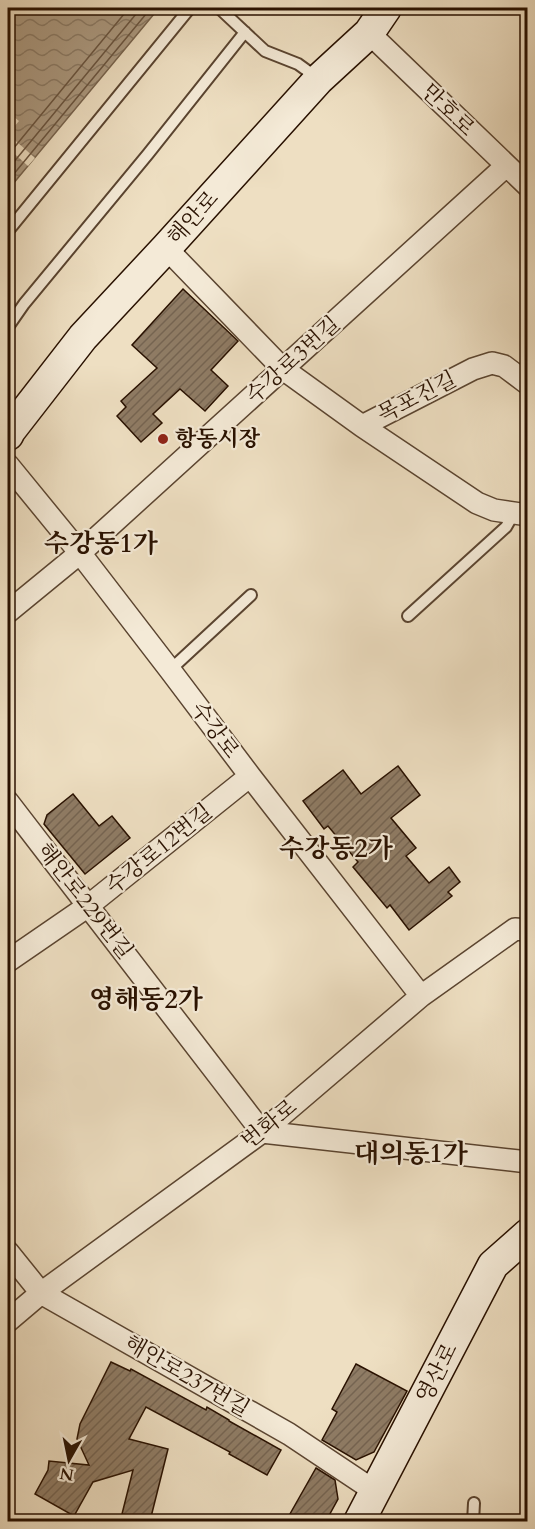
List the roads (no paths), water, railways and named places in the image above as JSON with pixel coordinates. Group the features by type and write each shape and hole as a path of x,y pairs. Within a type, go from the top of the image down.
{"street":[{"name":"해안로","path":"8,432 83,337 319,79 369,33 386,8"},
{"name":"만호로","path":"369,33 528,186"},
{"name":"수강로3번길","path":"8,612 80,554 506,166"},
{"name":"목포진길","path":"166,248 283,369 362,426 473,369 492,363 504,366 528,384"},
{"path":"362,426 477,503 494,510 521,514"},
{"name":"수강로","path":"8,465 80,554 421,996"},
{"name":"수강로12번길","path":"8,961 88,906 250,776"},
{"name":"해안로229번길","path":"8,802 262,1132"},
{"name":"번화로","path":"8,1320 41,1293 262,1132 421,996 515,929 528,930"},
{"path":"262,1132 528,1162"},
{"name":"영산로","path":"359,1521 493,1265 528,1234"},
{"name":"해안로237번길","path":"8,1252 41,1293 290,1434 376,1492"},
{"path":"376,1492 380,1521"}],"lane":[{"path":"8,231 190,8"},
{"path":"219,8 266,51 298,64 319,79"},
{"path":"8,327 24,304 245,32"},
{"path":"408,616 521,514"},
{"path":"170,670 251,594"},
{"path":"473,1521 474,1503"}],"water":[{"path":"8,8 159,8 8,190"}],"place":[{"name":"항동시장","path":"163,439"}],"district":[{"name":"수강동1가","path":"101,543"},
{"name":"수강동2가","path":"336,848"},
{"name":"영해동2가","path":"146,999"},
{"name":"대의동1가","path":"411,1153"}]}
